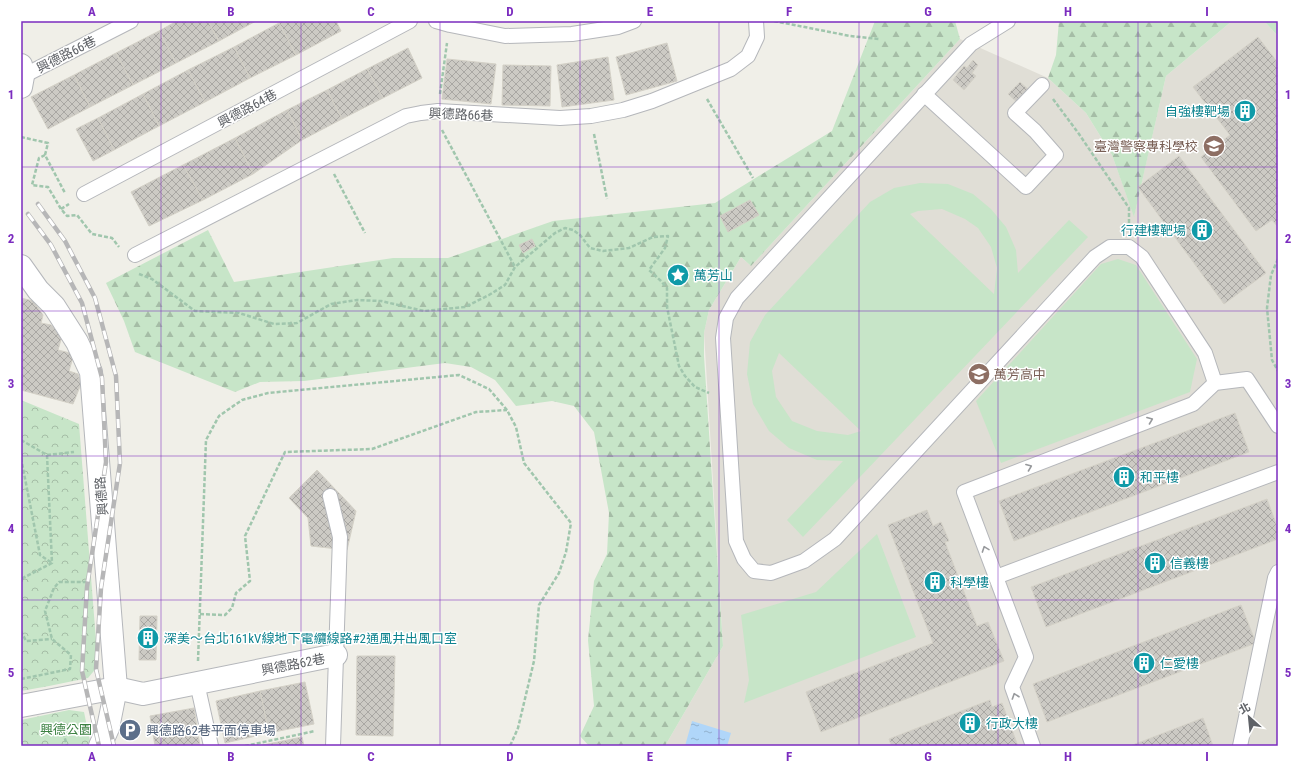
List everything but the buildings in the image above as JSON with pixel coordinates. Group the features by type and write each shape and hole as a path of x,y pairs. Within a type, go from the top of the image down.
{"street":[{"name":"興德路","path":"21,266 38,290 54,306 77,342 91,372 116,688 108,728 100,746"},
{"name":"興德路62巷","path":"116,688 143,694 336,655"},
{"path":"21,706 116,688"}],"lane":[{"name":"興德路66巷","path":"22,76 131,21"},
{"name":"興德路64巷","path":"84,194 410,21"},
{"path":"436,21 505,36 572,34 618,27 634,21"},
{"name":"興德路66巷","path":"135,255 406,116 438,112 560,118 590,116 623,110 652,101 731,69 748,56 757,37 756,21"},
{"path":"1008,21 971,44 737,298 726,318 723,338 736,541 744,559 754,571 771,573 804,561 835,539 1095,257 1110,247 1130,247 1142,257 1205,353 1215,383"},
{"path":"924,94 1026,187 1056,155 1015,113 1042,85"},
{"path":"1033,746 1012,687 1026,658 964,492 1193,404 1215,383 1247,378 1278,426"},
{"path":"996,577 1278,472"},
{"name":"興德路62巷","path":"330,496 340,536 336,655"},
{"path":"1240,746 1278,572"},
{"path":"333,746 336,655"},
{"path":"197,683 211,746"}],"path":[{"path":"772,21 850,36 879,39"},
{"path":"450,25 438,112 441,128 514,267"},
{"path":"697,84 753,178"},
{"path":"1042,85 1079,134 1129,208 1130,247"},
{"path":"590,116 607,199"},
{"path":"21,137 48,143 45,155 67,197"},
{"path":"45,155 39,158 32,184 48,187 67,216 77,215 92,234 112,238 119,247 129,254 135,255 129,264 128,269 152,279 195,311 239,313 274,324 297,323 331,304 356,300 381,301 424,311 465,306 488,296 505,285 514,267 555,233 565,228 574,230 590,248 603,251 630,248 653,237 668,236 665,248 650,270 667,288 667,307 679,366 695,387 727,402"},
{"path":"326,157 365,233"},
{"path":"1278,259 1271,275 1268,308 1272,360 1278,371"},
{"path":"197,683 206,440 219,416 242,400 268,393 459,375 489,389 507,410 516,427 524,463 571,523 566,552 559,573 539,605 534,661 518,728 510,746"},
{"path":"200,614 225,616 232,608 236,593 250,581 245,536 285,452 372,449 476,412 507,410"},
{"path":"21,440 47,455 97,451"},
{"path":"47,455 52,563"},
{"path":"21,458 40,556 52,563"},
{"path":"21,579 52,563"},
{"path":"21,679 70,670 71,654 52,639 45,611 54,588 59,582 108,581"},
{"path":"21,631 26,641 52,639"},
{"path":"60,720 66,746"},
{"path":"245,746 334,727"}],"shaded area":[{"name":"萬芳高中","path":"1232,21 1264,21 1278,36 1278,746 665,746 723,646 704,333 709,310 741,257 751,266 960,39 1048,78 1086,113 1112,155 1134,216 1166,76"}],"green space":[{"path":"875,21 955,21 960,39 751,266 741,257 709,310 704,333 704,356 723,646 665,746 589,746 580,736 594,706 588,640 594,581 607,554 609,513 594,432 574,406 552,401 516,406 495,380 471,367 445,363 304,381 260,382 235,392 135,352 124,321 106,283 208,230 234,282 393,258 448,258 553,221 715,203 832,131"},
{"path":"1059,21 1232,21 1166,76 1134,217 1112,155 1086,113 1048,78 1056,55"},
{"path":"1264,21 1278,21 1278,36"},
{"path":"920,183 948,184 973,194 991,209 1006,227 1016,250 1018,273 1069,220 1088,237 803,537 787,520 843,461 817,460 789,448 769,431 753,404 747,374 750,342 765,315 870,202 894,188","holes":["942,209 965,219 978,228 991,247 997,268 994,294 910,214 918,211","779,353 861,431 848,435 817,431 792,421 776,397 772,371"]},
{"path":"1118,259 1136,265 1197,359 1190,392 1001,463 976,401 1101,264"},
{"path":"21,400 79,424 98,666 88,678 21,691"},
{"path":"877,534 916,637 744,703 749,680 741,615 816,592"},
{"name":"興德公園","path":"69,710 84,712 90,741 87,746 21,746 21,720"}],"water":[{"path":"692,721 731,733 727,746 685,746"}],"railway":[{"path":"38,204 65,241 95,298 116,376 120,463 101,588 96,669 114,746"},
{"path":"28,214 51,245 82,303 102,378 106,462 87,587 82,671 99,746"}],"place":[{"name":"自強樓靶場","path":"1245,111"},
{"name":"臺灣警察專科學校","path":"1214,146"},
{"name":"行建樓靶場","path":"1202,230"},
{"name":"萬芳山","path":"678,275"},
{"name":"萬芳高中","path":"979,374"},
{"name":"和平樓","path":"1124,477"},
{"name":"信義樓","path":"1155,563"},
{"name":"科學樓","path":"935,582"},
{"name":"深美～台北161kV線地下電纜線路#2通風井出風口室","path":"148,638"},
{"name":"仁愛樓","path":"1144,663"},
{"name":"行政大樓","path":"970,723"},
{"name":"興德路62巷平面停車場","path":"130,730"}]}
